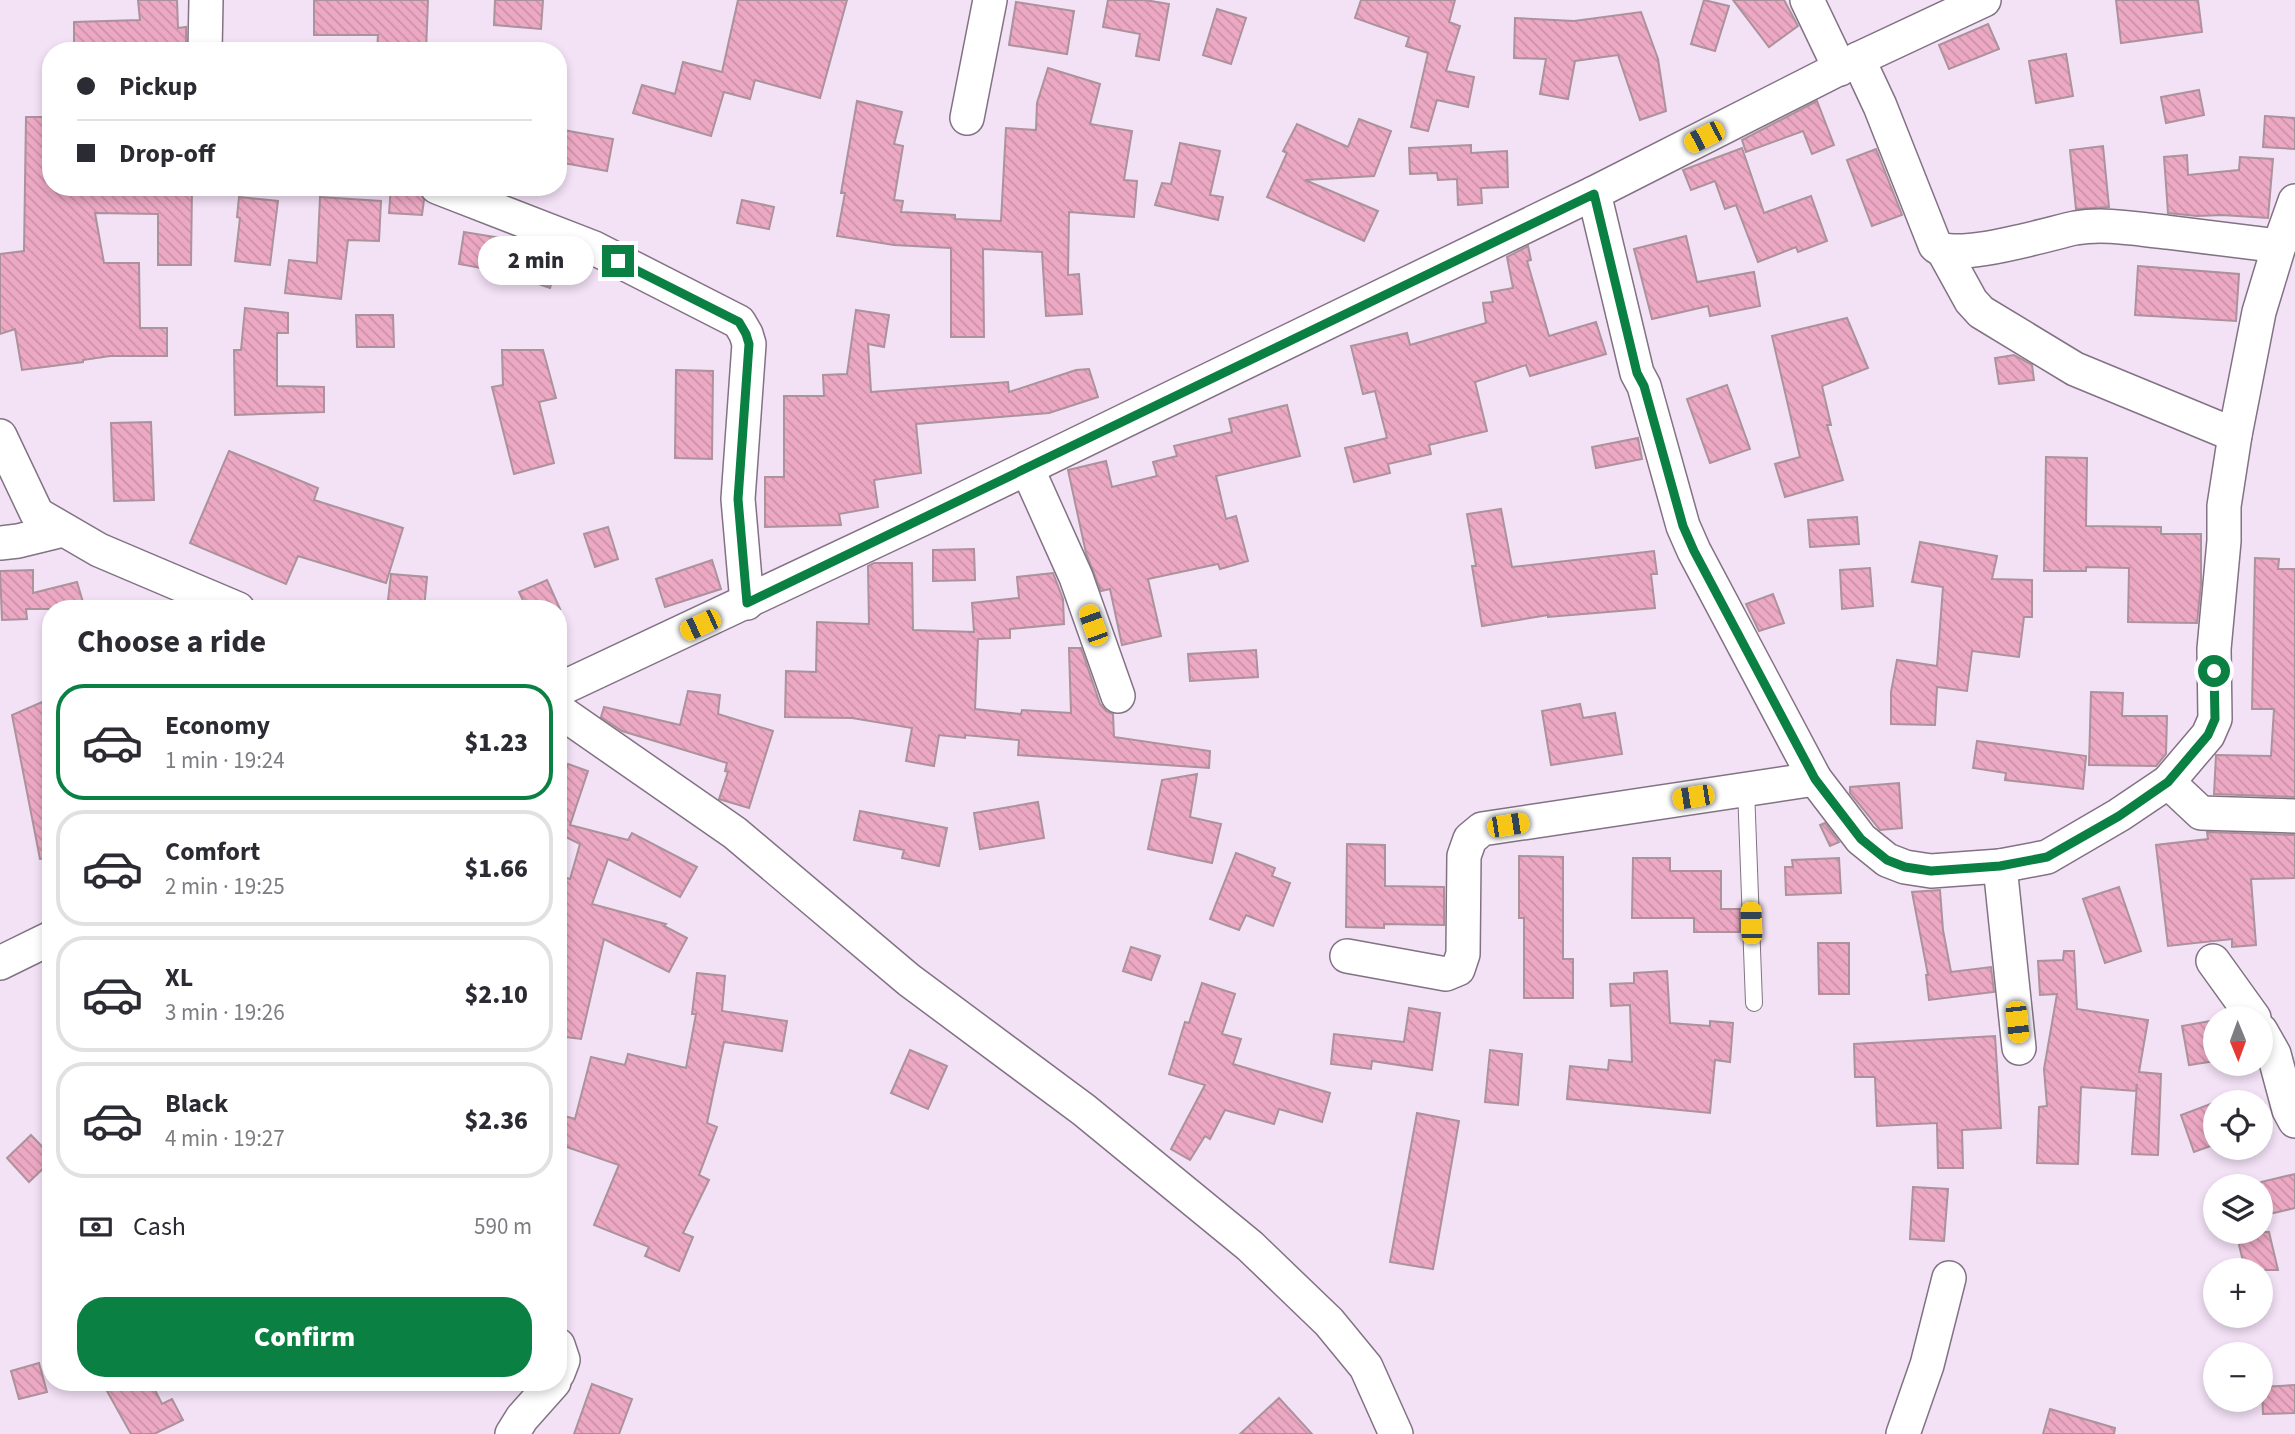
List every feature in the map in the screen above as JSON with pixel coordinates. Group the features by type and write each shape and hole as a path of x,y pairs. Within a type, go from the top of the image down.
{"street":[{"path":"205,0 205,42"},
{"path":"967,118 990,0"},
{"path":"1807,0 1880,106 1935,245 1944,251 1971,301 1981,312 2075,369 2235,435"},
{"path":"567,686 747,603 1594,194 1849,64 1984,0"},
{"path":"1594,194 1637,373 1644,386 1683,526 1709,582 1815,779 1861,839 1887,860 1905,867 1931,871 2000,866 2047,857 2119,816 2168,782 2208,735 2215,719 2214,649 2224,541 2224,506 2235,435 2259,312 2290,220 2089,226 2015,243 1944,251"},
{"path":"460,196 594,248 739,322 749,344 738,499 747,603"},
{"path":"0,436 37,514 99,550 217,600"},
{"path":"1027,468 1076,577 1118,696"},
{"path":"0,543 63,530"},
{"path":"567,716 735,833 909,981 1084,1111 1250,1246 1329,1322 1366,1367 1396,1434"},
{"path":"1346,956 1446,974 1458,969 1463,954 1464,856 1470,839 1482,830 1815,779"},
{"path":"2168,782 2201,813 2295,816"},
{"path":"2000,866 2019,1048"},
{"path":"0,963 42,943"},
{"path":"2213,961 2245,1006"},
{"path":"2273,1052 2289,1110 2295,1121"},
{"path":"1903,1434 1927,1365 1949,1278"},
{"path":"512,1434 546,1391"}],"lane":[{"path":"1746,789 1754,1003"}],"building":[{"path":"138,0 177,0 178,28 186,27 186,42 74,42 74,22 140,20"},
{"path":"314,0 428,0 426,42 378,42 378,35 314,35"},
{"path":"495,0 543,0 541,29 494,25"},
{"path":"738,0 847,0 820,98 755,80 750,99 724,92 711,136 633,113 642,85 675,94 683,62 722,72"},
{"path":"1108,0 1145,0 1169,4 1159,60 1136,56 1140,34 1103,27"},
{"path":"1361,0 1455,0 1449,22 1460,26 1446,71 1474,77 1468,107 1437,100 1428,131 1411,127 1428,53 1406,46 1409,37 1355,18"},
{"path":"1704,0 1729,6 1715,51 1691,44"},
{"path":"1733,0 1784,0 1798,26 1769,47"},
{"path":"2116,0 2198,0 2202,32 2121,43"},
{"path":"1016,2 1074,11 1067,54 1009,45"},
{"path":"1217,9 1246,18 1231,64 1203,55"},
{"path":"1641,12 1658,59 1666,111 1640,120 1618,55 1575,61 1568,99 1540,94 1546,59 1514,58 1515,18 1574,21"},
{"path":"1988,24 1999,49 1949,69 1939,45"},
{"path":"2066,54 2073,96 2036,103 2029,61"},
{"path":"1048,68 1100,84 1090,124 1132,131 1124,180 1137,181 1134,217 1069,212 1068,275 1079,274 1082,314 1046,316 1042,252 983,249 984,337 951,337 951,248 894,245 837,236 845,193 841,193 857,101 902,112 894,144 903,146 894,200 903,201 901,212 955,215 955,219 1001,221 1006,128 1036,130 1037,103"},
{"path":"2199,90 2204,115 2166,123 2161,97"},
{"path":"1817,101 1834,145 1812,154 1803,131 1746,152 1742,140"},
{"path":"2265,116 2295,118 2295,149 2263,147"},
{"path":"26,117 42,117 42,196 192,196 191,265 158,265 158,214 95,213 104,263 139,263 140,328 167,328 167,356 110,356 22,370 15,329 0,334 0,254 24,251"},
{"path":"1359,119 1391,131 1374,176 1305,180 1378,211 1364,241 1267,197 1287,153 1283,151 1297,124 1348,147"},
{"path":"567,131 613,139 607,171 567,164"},
{"path":"1180,143 1220,151 1210,195 1223,197 1218,220 1155,205 1162,183 1171,184"},
{"path":"1471,145 1471,153 1507,151 1508,187 1481,188 1482,203 1458,205 1457,179 1438,180 1437,173 1410,174 1409,148"},
{"path":"2103,146 2109,207 2076,209 2070,150"},
{"path":"1742,148 1764,213 1811,196 1827,241 1798,252 1796,247 1758,262 1736,205 1725,209 1715,181 1691,190 1683,170"},
{"path":"1876,149 1902,215 1872,226 1847,160"},
{"path":"2187,155 2188,175 2239,170 2240,157 2273,159 2268,218 2168,213 2164,157"},
{"path":"390,196 422,196 424,200 422,215 389,213"},
{"path":"239,197 278,201 270,265 235,261 240,218 237,217"},
{"path":"320,197 381,201 379,241 348,240 341,299 285,293 289,260 317,263"},
{"path":"742,200 774,207 769,229 737,223"},
{"path":"464,232 525,242 560,256 550,288 503,272 459,264"},
{"path":"1686,236 1697,282 1754,272 1760,306 1710,316 1708,306 1652,319 1634,249"},
{"path":"1528,246 1531,260 1527,261 1549,336 1596,322 1606,354 1530,376 1526,365 1475,382 1487,431 1429,445 1431,454 1388,464 1390,473 1354,482 1345,448 1387,438 1375,391 1363,394 1351,346 1407,333 1410,345 1486,323 1483,303 1493,302 1491,292 1513,288 1507,257"},
{"path":"2138,266 2239,274 2236,321 2135,315"},
{"path":"245,308 288,313 288,333 277,333 277,386 324,387 324,412 235,415 234,350 241,350"},
{"path":"856,310 889,315 884,347 868,344 871,392 1008,382 1009,392 1076,370 1089,369 1098,397 1049,413 916,424 921,473 874,480 878,507 839,514 841,525 765,527 765,477 784,477 784,396 824,396 823,375 847,374"},
{"path":"356,315 393,315 394,347 357,347"},
{"path":"1847,318 1868,368 1822,386 1831,425 1827,425 1843,480 1785,497 1775,464 1800,457 1772,336"},
{"path":"502,350 543,350 556,398 539,402 554,463 514,474 492,387 503,385"},
{"path":"2014,355 2032,365 2034,380 1999,384 1995,358"},
{"path":"676,370 713,371 712,459 675,458"},
{"path":"1727,385 1750,449 1710,463 1687,399"},
{"path":"1287,405 1300,456 1216,476 1226,519 1236,516 1248,561 1220,569 1218,564 1148,579 1161,636 1122,645 1110,589 1101,591 1086,553 1068,470 1106,461 1112,487 1157,476 1153,462 1177,456 1174,446 1232,432 1229,419"},
{"path":"151,422 154,500 114,501 111,423"},
{"path":"1638,438 1642,459 1596,468 1592,447"},
{"path":"229,451 318,488 314,500 403,528 386,583 298,556 286,584 190,543"},
{"path":"2046,457 2087,458 2086,526 2161,527 2161,534 2201,534 2201,584 2197,623 2128,622 2129,568 2086,567 2086,571 2044,571"},
{"path":"1501,509 1512,567 1654,551 1657,574 1651,574 1655,608 1548,615 1482,626 1467,514"},
{"path":"1857,517 1859,544 1810,547 1808,520"},
{"path":"608,527 618,559 595,567 584,534"},
{"path":"1920,542 1997,556 1992,579 2032,580 2032,617 2024,617 2019,657 1972,651 1967,691 1937,687 1935,725 1891,724 1891,692 1897,660 1937,666 1943,587 1912,582"},
{"path":"974,549 975,580 933,581 933,550"},
{"path":"2255,558 2279,559 2278,569 2295,569 2295,797 2214,794 2216,755 2271,756 2274,709 2252,709"},
{"path":"712,560 721,589 665,607 656,579"},
{"path":"874,563 912,563 913,630 974,632 972,603 1019,598 1017,577 1053,573 1063,599 1064,624 1010,629 1010,638 978,639 975,709 1021,714 1022,710 1071,713 1069,648 1081,648 1100,704 1113,714 1114,737 1210,751 1209,768 1018,755 1019,740 965,735 965,738 939,735 934,766 906,761 912,728 852,718 785,717 786,671 816,672 817,622 869,624 868,566"},
{"path":"1870,568 1873,606 1842,609 1840,570"},
{"path":"33,570 33,593 77,582 82,600 42,600 42,609 26,609 27,619 2,620 0,571"},
{"path":"391,574 427,577 425,600 388,600"},
{"path":"547,580 556,600 523,600 519,592"},
{"path":"1773,594 1784,623 1759,631 1746,604"},
{"path":"1256,650 1258,677 1190,681 1188,654"},
{"path":"688,691 720,695 718,714 773,731 749,808 719,799 728,772 725,771 727,763 622,731 601,717 604,707 680,725"},
{"path":"2091,692 2123,693 2122,716 2167,716 2166,754 2156,766 2089,765"},
{"path":"42,702 42,859 40,859 12,715"},
{"path":"1580,704 1583,718 1615,713 1622,754 1551,765 1542,711"},
{"path":"1977,741 2086,756 2083,789 2005,780 2006,773 1973,768"},
{"path":"568,764 588,771 570,825 628,840 632,833 697,867 680,897 608,859 592,904 666,924 664,926 687,938 669,972 604,939 581,1039 567,1037 567,878 570,879 580,844 567,838"},
{"path":"1197,774 1190,817 1221,824 1212,863 1148,849 1162,780"},
{"path":"1899,783 1902,828 1880,830 1850,793 1850,787"},
{"path":"1038,802 1044,838 980,849 974,813"},
{"path":"860,811 947,828 939,866 902,858 904,850 854,840"},
{"path":"1825,823 1839,842 1830,846 1820,825"},
{"path":"2207,832 2295,835 2295,878 2251,879 2256,945 2232,947 2232,939 2168,946 2156,845 2208,839"},
{"path":"1347,844 1385,845 1385,886 1444,887 1444,925 1384,924 1384,928 1346,927"},
{"path":"1236,853 1275,868 1272,876 1290,883 1273,926 1246,915 1239,930 1210,919"},
{"path":"1519,856 1563,857 1563,959 1573,959 1573,998 1524,998 1524,918 1519,918"},
{"path":"1633,858 1670,858 1670,871 1721,871 1721,909 1740,909 1740,932 1694,932 1694,918 1632,918"},
{"path":"1839,858 1841,893 1786,895 1785,867 1793,867 1792,860"},
{"path":"2119,887 2141,951 2105,963 2083,899"},
{"path":"1940,890 1943,930 1951,972 1991,967 1994,992 1929,1000 1928,975 1912,892"},
{"path":"1818,943 1849,943 1849,994 1819,994"},
{"path":"1131,947 1160,956 1151,980 1123,971"},
{"path":"2064,951 2074,951 2077,1009 2148,1020 2139,1072 2161,1074 2158,1155 2132,1154 2137,1084 2136,1091 2081,1087 2078,1164 2037,1163 2039,1107 2047,1106 2044,1069 2057,994 2040,995 2038,961 2063,960"},
{"path":"1667,971 1670,1023 1710,1026 1710,1021 1733,1023 1730,1062 1715,1060 1710,1113 1567,1099 1570,1066 1608,1070 1609,1060 1632,1062 1630,1005 1611,1006 1610,984 1634,983 1634,973"},
{"path":"697,973 725,976 722,1011 787,1021 782,1051 724,1042 707,1123 717,1127 699,1175 709,1180 683,1233 693,1237 679,1271 645,1256 649,1247 594,1225 619,1165 567,1147 567,1117 575,1119 591,1057 625,1065 628,1054 686,1068 696,1014 692,1014"},
{"path":"1202,983 1235,994 1222,1034 1241,1039 1233,1064 1330,1093 1322,1122 1279,1109 1274,1124 1225,1110 1210,1139 1205,1136 1190,1160 1171,1149 1205,1085 1169,1074 1185,1022 1189,1023"},
{"path":"1409,1008 1440,1013 1432,1070 1372,1061 1371,1069 1331,1064 1334,1034 1404,1042"},
{"path":"2203,1022 2203,1063 2189,1065 2182,1026"},
{"path":"1995,1036 2001,1128 1962,1130 1963,1168 1938,1168 1937,1123 1877,1126 1875,1077 1855,1077 1854,1044"},
{"path":"910,1050 947,1066 928,1109 891,1093"},
{"path":"1490,1050 1522,1054 1518,1105 1485,1102"},
{"path":"2203,1107 2203,1149 2194,1152 2181,1115"},
{"path":"1417,1113 1459,1121 1433,1269 1390,1262"},
{"path":"31,1135 42,1147 42,1170 29,1182 7,1158"},
{"path":"2295,1174 2295,1208 2273,1213 2273,1179"},
{"path":"1913,1187 1948,1189 1944,1241 1910,1239"},
{"path":"2239,1244 2272,1244 2278,1270 2273,1270 2273,1258 2242,1258"},
{"path":"39,1363 42,1391 47,1392 19,1399 11,1371"},
{"path":"592,1384 632,1399 619,1434 574,1434"},
{"path":"2295,1385 2295,1413 2263,1414 2273,1412 2273,1386"},
{"path":"107,1391 156,1391 162,1404 172,1399 183,1420 154,1434 131,1434"},
{"path":"1279,1398 1312,1434 1240,1434"},
{"path":"2050,1409 2115,1428 2114,1434 2043,1434"}],"route":[{"path":"618,261 739,322 746,334 749,344 738,499 747,603 1594,194 1637,373 1644,386 1683,526 1709,582 1815,779 1861,839 1887,860 1905,867 1931,871 2000,866 2047,857 2119,816 2168,782 2208,735 2215,719 2214,671"}]}
